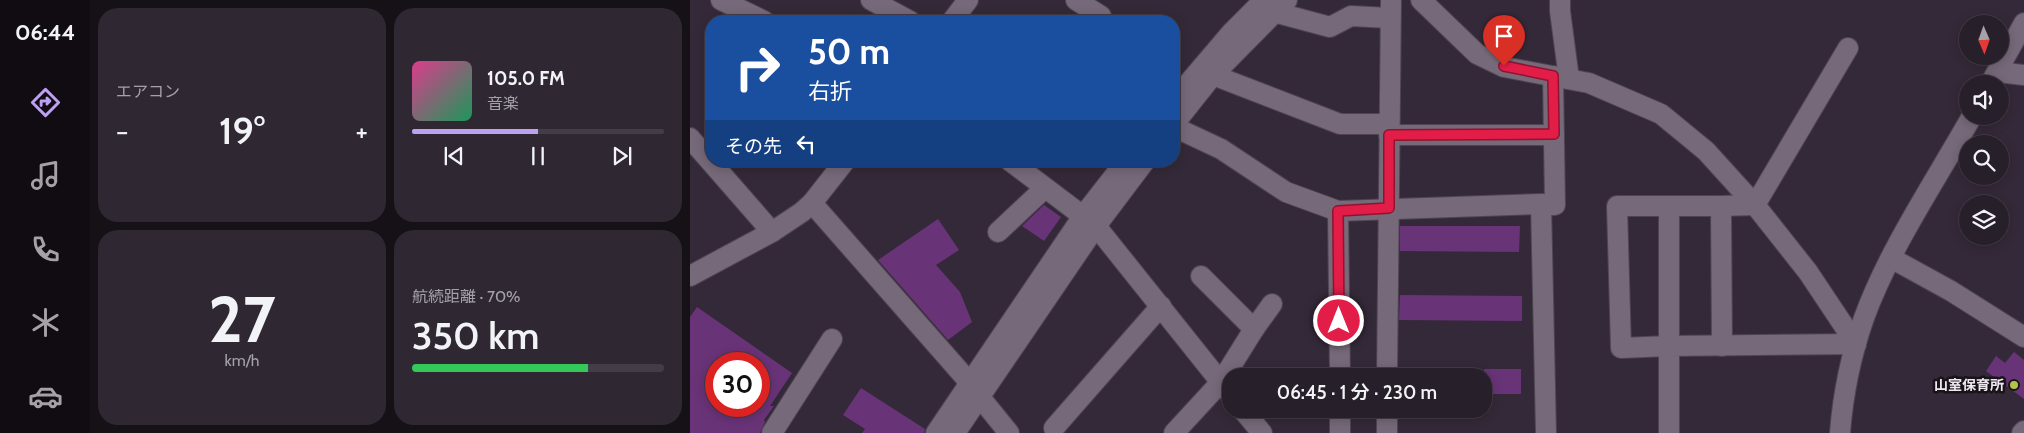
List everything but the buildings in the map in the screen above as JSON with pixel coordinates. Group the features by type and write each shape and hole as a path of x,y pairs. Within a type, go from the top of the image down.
{"street":[{"path":"720,0 751,15"},
{"path":"871,0 899,15"},
{"path":"957,15 968,0"},
{"path":"1076,0 1097,15"},
{"path":"1421,0 1477,54 1504,66 1589,83 1661,114 1706,151 1755,205 1808,272 1856,344"},
{"path":"1180,129 1221,149 1286,192 1338,211 1389,208 1555,205 1554,134 1561,78 1560,0"},
{"path":"1275,4 1330,27 1351,16 1391,9 1387,368"},
{"path":"1180,118 1213,75 1275,4"},
{"path":"1180,93 1226,39 1275,4"},
{"path":"1996,75 2024,23"},
{"path":"1755,205 1848,48"},
{"path":"1213,75 1340,124 1389,130 1554,134"},
{"path":"2009,76 2024,75"},
{"path":"1840,433 1843,399 1856,344 1872,299 1891,258 1967,125"},
{"path":"690,138 705,155"},
{"path":"715,167 772,232"},
{"path":"690,276 772,232 812,204 840,167"},
{"path":"1018,167 1090,221 1161,306 1222,384"},
{"path":"936,433 975,390 1090,221 1122,167"},
{"path":"1090,221 1140,167"},
{"path":"998,232 1045,188"},
{"path":"812,204 975,390 1009,433"},
{"path":"1541,204 1546,433"},
{"path":"1755,205 1617,206 1621,348 1856,344"},
{"path":"1669,206 1669,433"},
{"path":"1721,206 1722,346"},
{"path":"1338,211 1340,368"},
{"path":"1891,258 1951,291 2024,337"},
{"path":"1201,276 1254,329"},
{"path":"1236,368 1254,329 1272,304"},
{"path":"1054,428 1161,306"},
{"path":"772,433 832,339"},
{"path":"955,433 975,390"},
{"path":"1174,433 1222,392"},
{"path":"1250,418 1262,433"},
{"path":"1340,418 1340,433"},
{"path":"1386,433 1387,418"}],"place":[{"name":"山室保育所","path":"2014,385"}],"route":[{"path":"1339,321 1338,211 1389,208 1389,135 1554,134 1553,76 1504,66"}]}
